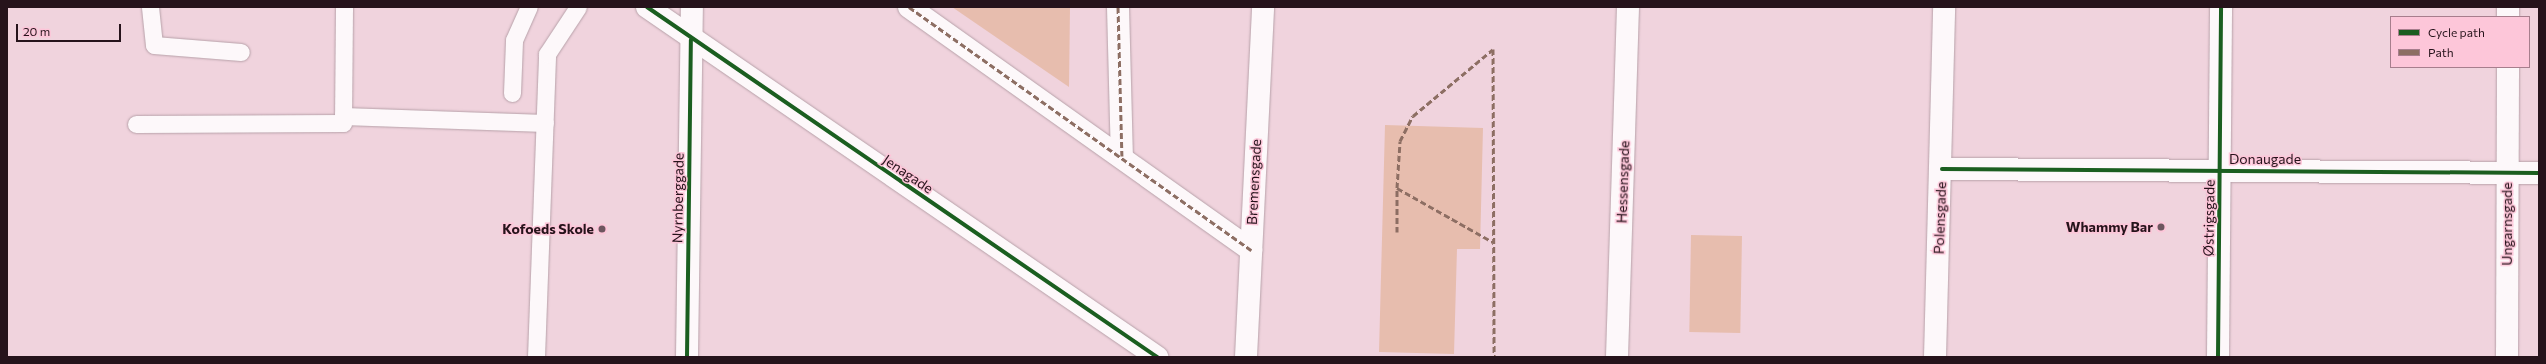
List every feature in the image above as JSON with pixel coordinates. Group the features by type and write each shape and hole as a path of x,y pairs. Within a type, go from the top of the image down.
{"street":[{"name":"Jenagade","path":"647,7 691,40 1157,357"},
{"name":"Nyrnberggade","path":"687,357 692,7"},
{"path":"909,7 1122,156 1251,250"},
{"path":"1118,7 1122,156"},
{"name":"Bremensgade","path":"1246,357 1263,7"},
{"name":"Hessensgade","path":"1617,357 1628,7"},
{"name":"Polensgade","path":"1935,357 1942,169 1944,7"},
{"name":"Østrigsgade","path":"2218,357 2221,7"},
{"name":"Ungarnsgade","path":"2507,357 2508,68"},
{"name":"Donaugade","path":"1942,169 2539,173"}],"lane":[{"path":"150,7 154,45 241,52"},
{"path":"136,124 343,123 344,7"},
{"path":"512,93 514,40 529,7"},
{"path":"536,357 547,54 578,7"},
{"path":"343,116 545,123"}],"shaded area":[{"path":"952,7 1070,7 1069,87"},
{"path":"1385,125 1483,128 1480,249 1457,249 1454,354 1379,352"},
{"path":"1691,235 1742,236 1740,333 1689,332"}],"marked path":[{"path":"909,7 1251,250"},
{"path":"1118,7 1122,156"},
{"path":"1493,49 1494,357"},
{"path":"1397,188 1400,141 1413,116 1493,49"},
{"path":"1397,232 1397,188 1493,242"}],"cycle path":[{"path":"647,7 1157,357"},
{"path":"2218,357 2221,7"},
{"path":"687,357 691,40"},
{"path":"1942,169 2539,173"}],"place":[{"name":"Whammy Bar","path":"2161,227"},
{"name":"Kofoeds Skole","path":"602,229"}]}
